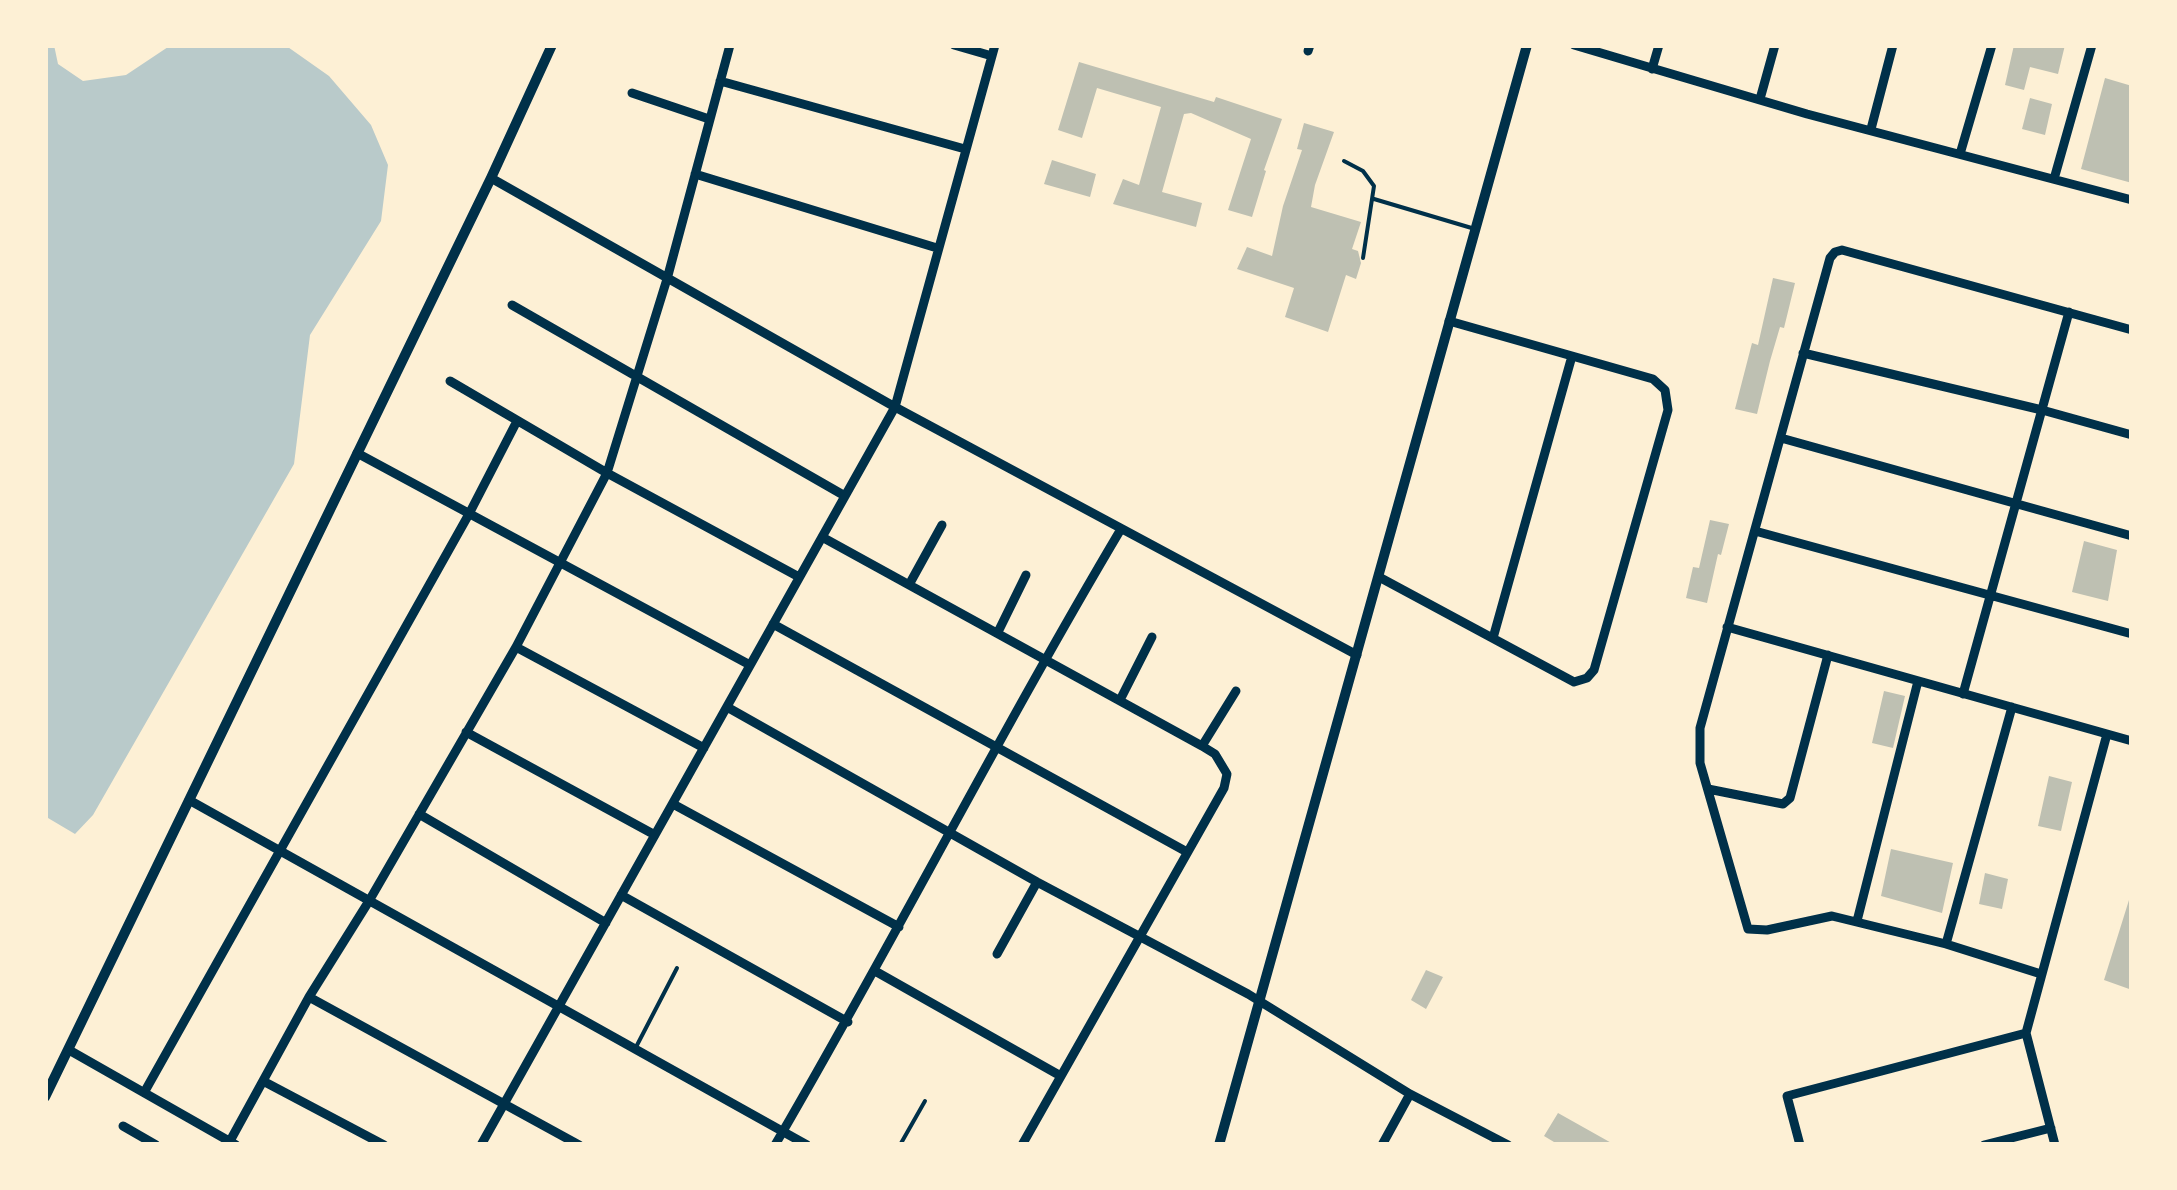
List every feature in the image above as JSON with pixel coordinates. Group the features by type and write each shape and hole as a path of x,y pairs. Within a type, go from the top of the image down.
{"street":[{"path":"45,1097 492,178 552,45"},
{"path":"69,1050 233,1143 308,998 369,901 516,646 607,474 667,279 730,45"},
{"path":"482,1145 894,407 994,50 954,45"},
{"path":"1218,1145 1527,45"},
{"path":"1574,45 2132,200"},
{"path":"1652,69 1659,45"},
{"path":"1760,99 1776,45"},
{"path":"1871,129 1893,45"},
{"path":"1960,154 1992,45"},
{"path":"2054,179 2092,45"},
{"path":"720,81 966,149"},
{"path":"632,92 709,119"},
{"path":"696,174 938,248"},
{"path":"492,178 894,407 1357,655"},
{"path":"2041,974 1946,944 1832,916 1767,930 1748,929 1700,763 1700,728 1803,353 1835,252 1842,250 2132,330"},
{"path":"512,305 845,496"},
{"path":"1963,694 2069,312"},
{"path":"1379,577 1574,682 1587,678 1594,670 1668,410 1665,390 1653,379 1449,321"},
{"path":"1803,353 2132,435"},
{"path":"1493,638 1572,356"},
{"path":"450,381 607,474 799,577"},
{"path":"145,1091 517,422"},
{"path":"1781,438 2132,536"},
{"path":"357,453 750,665"},
{"path":"910,583 942,525"},
{"path":"775,1145 848,1022 1045,658 1122,529"},
{"path":"1755,530 2132,634"},
{"path":"822,536 1202,746 1215,754 1227,774 1224,788 1022,1145"},
{"path":"998,632 1026,575"},
{"path":"773,624 1187,852"},
{"path":"1727,627 2132,741"},
{"path":"1120,700 1152,637"},
{"path":"516,646 704,748"},
{"path":"1708,789 1772,804 1783,804 1790,798 1828,655"},
{"path":"1857,921 1918,681"},
{"path":"1202,746 1236,692"},
{"path":"726,707 1260,1002 1410,1094 1508,1145"},
{"path":"1946,944 2012,707"},
{"path":"466,732 655,835"},
{"path":"2055,1145 2026,1033 2107,734"},
{"path":"188,800 807,1145"},
{"path":"673,804 899,927"},
{"path":"419,814 606,923"},
{"path":"997,954 1037,882"},
{"path":"621,895 848,1022"},
{"path":"875,971 1060,1075"},
{"path":"308,998 579,1145"},
{"path":"1800,1145 1787,1096 2026,1033"},
{"path":"264,1081 384,1145"},
{"path":"1382,1145 1410,1094"},
{"path":"123,1126 153,1144"},
{"path":"1984,1145 2051,1128"}],"lane":[{"path":"1344,161 1364,170 1371,180 1373,198 1364,258"},
{"path":"1373,198 1475,229"},
{"path":"634,1049 677,968"},
{"path":"900,1145 926,1100"}],"shaded area":[{"path":"45,45 54,45 58,64 83,81 126,75 171,45 285,45 329,76 371,125 388,165 381,221 310,335 294,464 93,815 75,834 48,818 45,820"}],"building":[{"path":"2014,45 2065,45 2058,74 2030,67 2024,90 2005,85"},
{"path":"1079,62 1214,102 1216,97 1282,119 1252,217 1228,210 1251,139 1191,113 1184,114 1162,192 1202,203 1196,227 1113,204 1123,179 1139,185 1161,107 1097,88 1082,138 1058,130"},
{"path":"2105,78 2132,86 2132,183 2081,169"},
{"path":"2030,98 2052,104 2045,135 2022,129"},
{"path":"1304,123 1334,132 1311,207 1361,222 1352,249 1358,251 1361,263 1356,279 1346,275 1328,332 1285,317 1294,288 1237,269 1247,247 1272,256 1283,206 1302,150 1297,149"},
{"path":"1052,160 1096,174 1090,197 1044,184"},
{"path":"1773,278 1795,283 1757,414 1735,409 1752,343 1758,345"},
{"path":"1710,520 1729,524 1707,603 1686,598 1693,567 1699,568"},
{"path":"2084,541 2117,550 2108,601 2072,592"},
{"path":"1884,691 1905,696 1893,748 1872,743"},
{"path":"2049,776 2072,782 2061,831 2038,826"},
{"path":"1891,849 1953,863 1942,913 1881,896"},
{"path":"1985,873 2008,879 2002,909 1979,904"},
{"path":"2132,900 2132,990 2104,980"},
{"path":"1426,970 1443,977 1426,1009 1411,1000"},
{"path":"1558,1113 1615,1145 1559,1145 1544,1136"}]}
